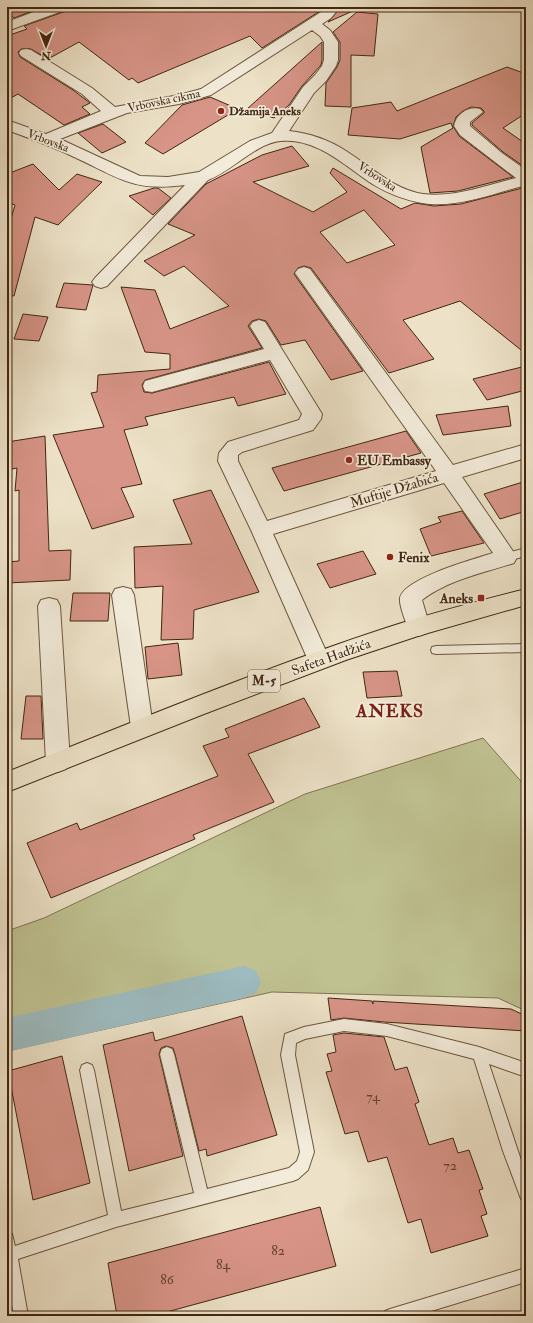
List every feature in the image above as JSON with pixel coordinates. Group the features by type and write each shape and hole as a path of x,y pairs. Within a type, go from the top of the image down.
{"main road":[{"name":"Safeta Hadžića","path":"7,782 142,727 319,660 419,627 526,597"}],"street":[{"path":"7,26 60,7"},
{"name":"Vrbovska cikma","path":"47,139 112,113 133,107 194,97 206,92 326,15 333,7"},
{"path":"278,136 308,90 321,78 331,60 330,42 325,33 312,23"},
{"path":"26,53 87,91 112,113"},
{"path":"475,112 463,120 462,126 466,132 526,177"},
{"name":"Vrbovska","path":"8,127 47,139 73,150 133,180 176,182 203,176"},
{"name":"Vrbovska","path":"101,282 203,176 260,142 278,136 312,140 325,145 344,155 387,186 412,197 443,200 526,180"},
{"path":"304,273 449,474 517,555 431,583 417,591 411,596 411,603 419,627"},
{"path":"259,326 312,414 311,419 306,425 235,447 229,453 228,461 261,530 319,660"},
{"path":"152,386 276,352"},
{"name":"Muftije Džabića","path":"261,530 526,450"},
{"path":"123,595 142,727"},
{"path":"49,606 58,762"}],"lane":[{"path":"436,650 526,648"},
{"path":"9,1255 116,1220 293,1174 303,1164 307,1152 288,1055 290,1038 304,1033 344,1025 387,1030 479,1054 526,1070"},
{"path":"167,1054 202,1197"},
{"path":"479,1054 510,1151 526,1194"},
{"path":"87,1070 116,1220"},
{"path":"7,1240 21,1316"},
{"path":"390,1316 526,1274"}],"green space":[{"path":"483,738 526,787 526,1011 498,998 272,992 7,1051 7,931 44,918 305,794"}],"building":[{"path":"7,7 43,7 14,18 7,11"},
{"path":"68,7 323,7 320,11 262,48 250,36 138,83 132,78 129,80 79,42 48,59 31,49 21,49 18,52 20,57 73,90 90,103 82,107 90,114 64,125 18,94 7,100 7,36 27,29 24,26 66,11"},
{"path":"341,7 362,7 328,22"},
{"path":"357,12 378,14 374,56 351,55 351,107 325,106 326,83 340,60 340,42 333,32"},
{"path":"322,42 321,65 302,86 289,105 274,118 247,109"},
{"path":"507,67 526,74 526,113 503,128 526,144 526,168 503,152 472,125 472,123 484,113 481,108 471,107 463,111 456,117 453,126 459,136 513,177 458,191 430,193 421,147 453,128 451,123 400,139 348,135 352,108 391,102 397,111"},
{"path":"210,97 238,109 163,154 145,143 182,105"},
{"path":"103,124 126,142 102,153 78,133"},
{"path":"292,146 309,166 253,182 313,212 347,192 330,173 333,168 401,209 415,203 434,206 461,204 526,187 526,354 460,301 403,320 434,359 389,373 311,268 304,266 298,268 294,274 363,371 331,380 305,340 281,345 266,321 259,319 252,321 248,326 262,348 145,380 142,385 144,392 152,393 269,362 286,394 238,406 234,397 145,417 148,425 124,430 142,484 121,488 134,517 92,529 53,435 104,427 91,393 97,392 98,375 170,369 170,354 145,352 121,287 155,290 170,329 229,306 184,266 164,276 144,261 195,235 168,224 206,184 262,155","holes":["364,210 395,245 347,263 320,232"]},
{"path":"33,164 59,190 77,174 102,182 58,225 35,217 14,296 7,295 7,232 15,205 7,202 7,174"},
{"path":"158,188 171,198 153,215 129,196"},
{"path":"64,283 93,285 86,310 56,307"},
{"path":"23,314 48,317 39,341 14,339"},
{"path":"526,366 526,390 487,400 473,379"},
{"path":"508,406 511,426 443,435 436,415"},
{"name":"EU Embassy","path":"406,431 421,453 284,491 272,468"},
{"path":"45,436 49,551 71,550 70,580 7,583 7,562 19,561 19,490 15,491 17,468 7,470 7,442"},
{"path":"526,481 526,511 500,519 484,494"},
{"path":"211,490 259,592 194,610 193,639 161,640 163,586 135,588 134,547 192,544 173,500"},
{"path":"462,511 484,543 431,556 420,529 441,522 438,517"},
{"path":"363,551 376,574 330,588 317,564"},
{"path":"73,593 110,593 108,621 70,621"},
{"path":"178,643 182,675 148,679 145,647"},
{"path":"397,671 402,696 367,698 363,672"},
{"path":"26,696 41,696 43,739 21,739"},
{"path":"304,698 320,727 248,754 274,802 193,835 195,839 51,898 27,843 77,823 80,830 218,776 203,746 229,737 225,729"},
{"path":"328,998 372,1001 373,1004 373,1001 511,1009 526,1016 526,1031 344,1018 331,1020"},
{"path":"242,1016 277,1135 207,1156 206,1149 199,1151 175,1054 173,1048 166,1046 161,1048 159,1054 183,1156 129,1171 103,1045 153,1032 155,1041"},
{"path":"344,1033 384,1037 395,1070 407,1067 419,1102 415,1104 429,1145 453,1138 458,1153 469,1150 483,1189 479,1190 487,1214 481,1216 488,1236 431,1253 421,1219 408,1223 387,1157 368,1162 358,1131 345,1134 326,1072 332,1071 327,1054 336,1052 333,1035"},
{"path":"62,1056 90,1183 33,1200 8,1071"},
{"path":"320,1207 336,1266 152,1316 117,1316 108,1263"}],"waterway":[{"path":"7,1035 244,982"}],"place":[{"name":"Džamija Aneks","path":"221,111"},
{"name":"EU Embassy","path":"349,460"},
{"name":"Fenix","path":"390,557"},
{"name":"Aneks","path":"481,598"}],"district":[{"name":"ANEKS","path":"390,711"}]}
